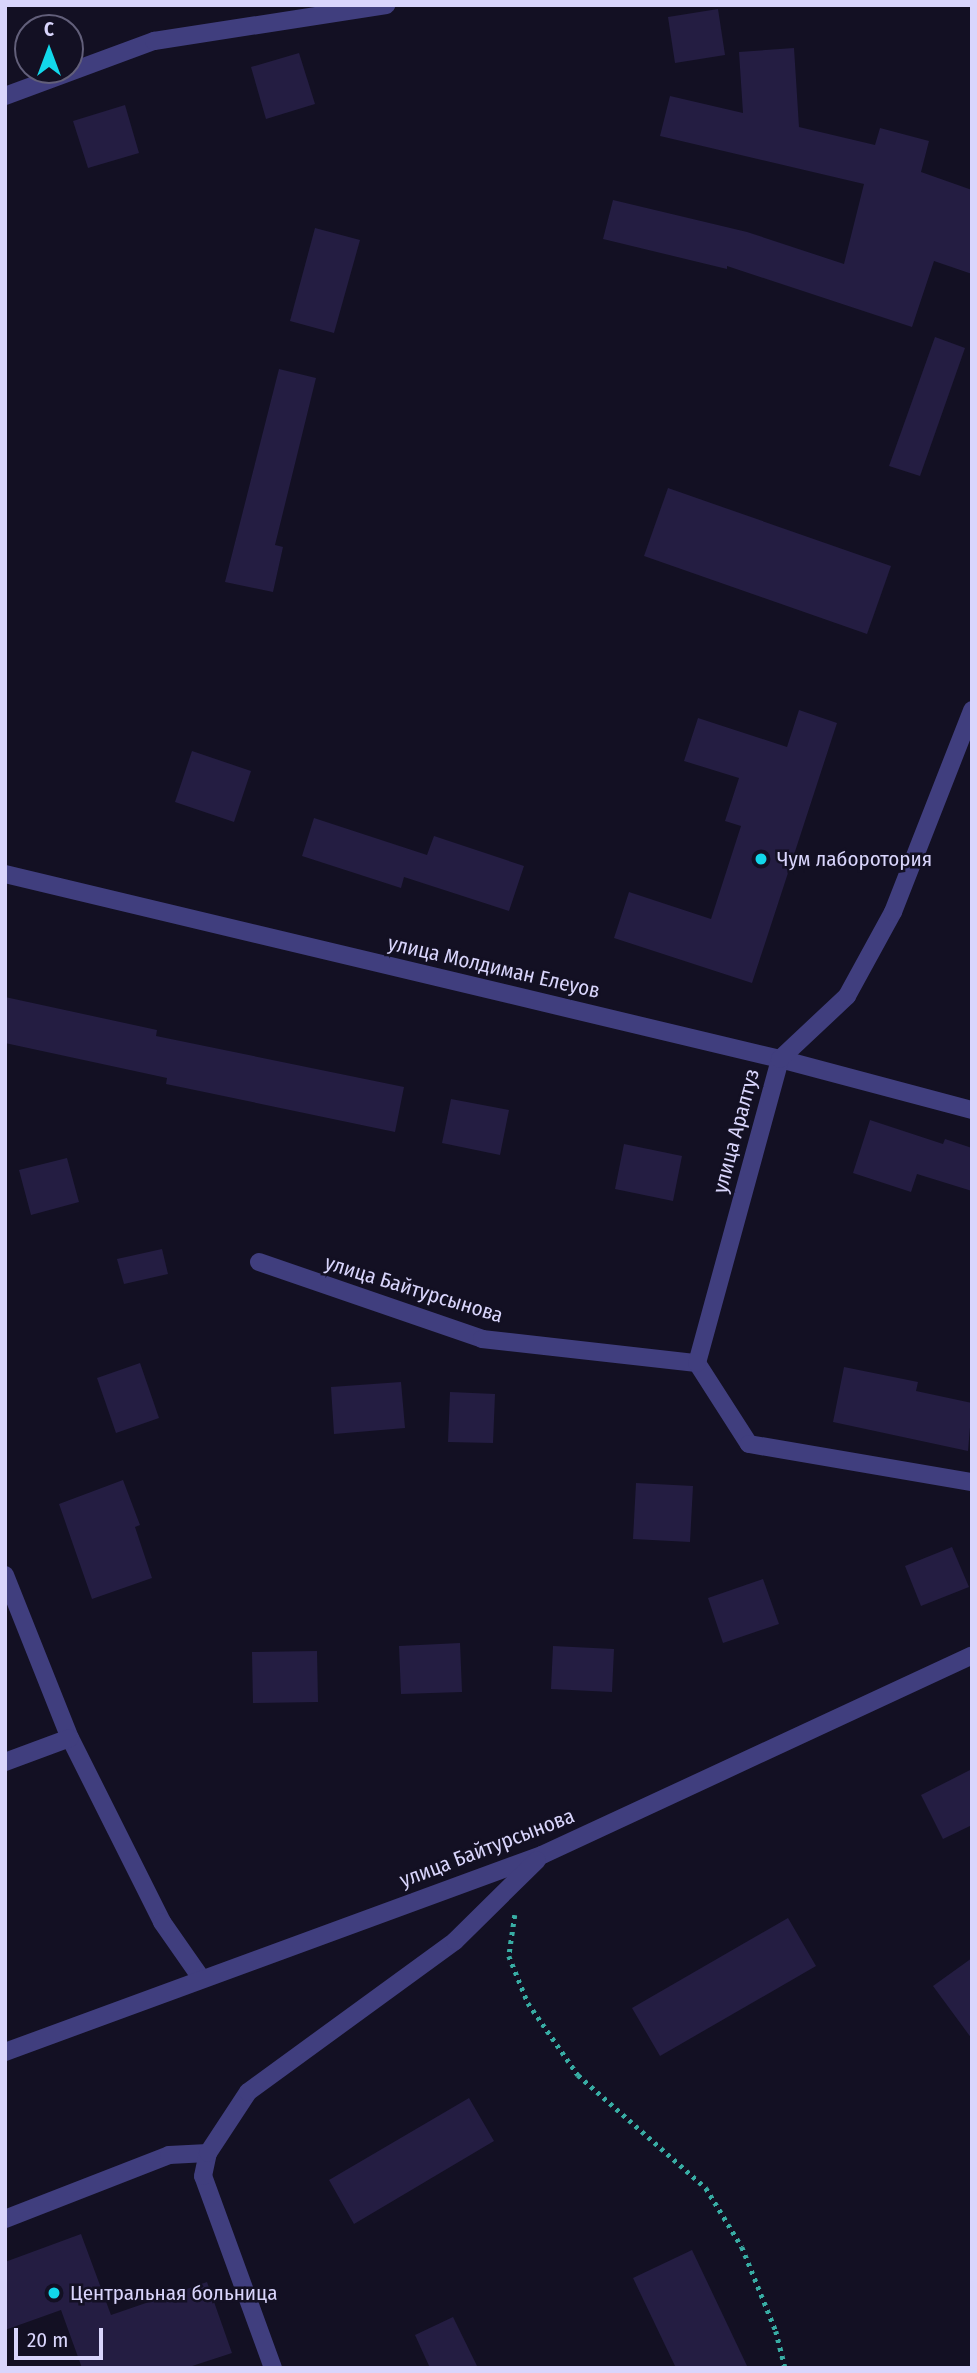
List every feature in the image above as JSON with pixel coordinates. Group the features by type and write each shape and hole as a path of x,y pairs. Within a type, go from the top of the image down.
{"street":[{"path":"5,96 154,41 386,5"},
{"name":"улица Аралтуз","path":"697,1363 780,1059 847,996 893,912 972,710"},
{"name":"улица Молдиман Елеуов","path":"5,874 780,1059 972,1110"},
{"name":"улица Байтурсынова","path":"258,1262 482,1339 697,1363"},
{"path":"697,1363 749,1444 972,1482"},
{"path":"5,1575 70,1738 162,1922 201,1978"},
{"name":"улица Байтурсынова","path":"5,2052 542,1855 972,1655"},
{"path":"5,1762 70,1738"},
{"path":"273,2368 203,2176 208,2153 248,2092 455,1941 542,1855"},
{"path":"5,2219 169,2155 208,2153"}],"path":[{"path":"515,1912 509,1956 527,2003 578,2075 706,2188 742,2247 776,2331 785,2368"}],"building":[{"path":"718,9 725,55 675,63 668,17"},
{"path":"794,48 799,127 875,145 880,128 929,141 921,172 972,190 972,274 934,261 912,327 727,266 727,269 603,239 613,200 747,232 844,264 864,184 660,136 670,96 743,113 739,52"},
{"path":"299,53 315,104 266,119 251,67"},
{"path":"125,105 139,153 88,168 73,121"},
{"path":"315,228 360,240 334,333 290,321"},
{"path":"935,337 965,348 920,476 889,466"},
{"path":"279,369 316,378 275,545 283,547 273,592 225,582"},
{"path":"668,488 891,566 867,634 644,556"},
{"name":"Чум лаборотория","path":"799,710 837,723 752,983 614,938 629,892 711,919 741,826 725,821 739,778 684,761 698,718 787,747"},
{"path":"192,751 251,771 234,822 175,802"},
{"path":"314,818 427,855 434,836 524,866 509,911 404,877 401,888 302,856"},
{"path":"5,997 157,1030 156,1036 404,1087 395,1132 166,1084 167,1078 5,1043"},
{"path":"451,1099 509,1110 500,1155 442,1143"},
{"path":"870,1120 943,1144 945,1139 972,1148 972,1191 917,1174 911,1192 853,1173"},
{"path":"624,1144 682,1156 673,1201 615,1189"},
{"path":"67,1158 79,1202 31,1215 19,1170"},
{"path":"162,1249 168,1274 124,1284 117,1259"},
{"path":"140,1363 159,1418 116,1433 97,1378"},
{"path":"844,1367 918,1382 916,1391 972,1403 968,1451 833,1422"},
{"path":"401,1382 405,1428 334,1434 331,1387"},
{"path":"450,1392 495,1394 493,1443 448,1442"},
{"path":"123,1480 140,1525 135,1527 152,1578 92,1599 59,1504"},
{"path":"636,1483 693,1486 690,1542 633,1539"},
{"path":"952,1547 969,1587 921,1606 905,1566"},
{"path":"763,1579 779,1624 723,1643 708,1598"},
{"path":"460,1643 462,1692 401,1694 399,1646"},
{"path":"553,1646 614,1649 612,1692 551,1689"},
{"path":"317,1651 318,1702 253,1703 252,1652"},
{"path":"972,1769 972,1825 943,1839 921,1795"},
{"path":"788,1918 816,1966 660,2056 632,2008"},
{"path":"972,1958 972,2039 933,1986"},
{"path":"469,2098 494,2141 354,2224 329,2180"},
{"name":"Центральная больница","path":"81,2234 111,2315 207,2282 232,2353 186,2368 82,2368 61,2310 5,2330 5,2262"},
{"path":"692,2250 748,2368 676,2368 633,2278"},
{"path":"453,2317 478,2368 430,2368 415,2335"}],"place":[{"name":"Чум лаборотория","path":"761,859"},
{"name":"Центральная больница","path":"54,2293"}]}
